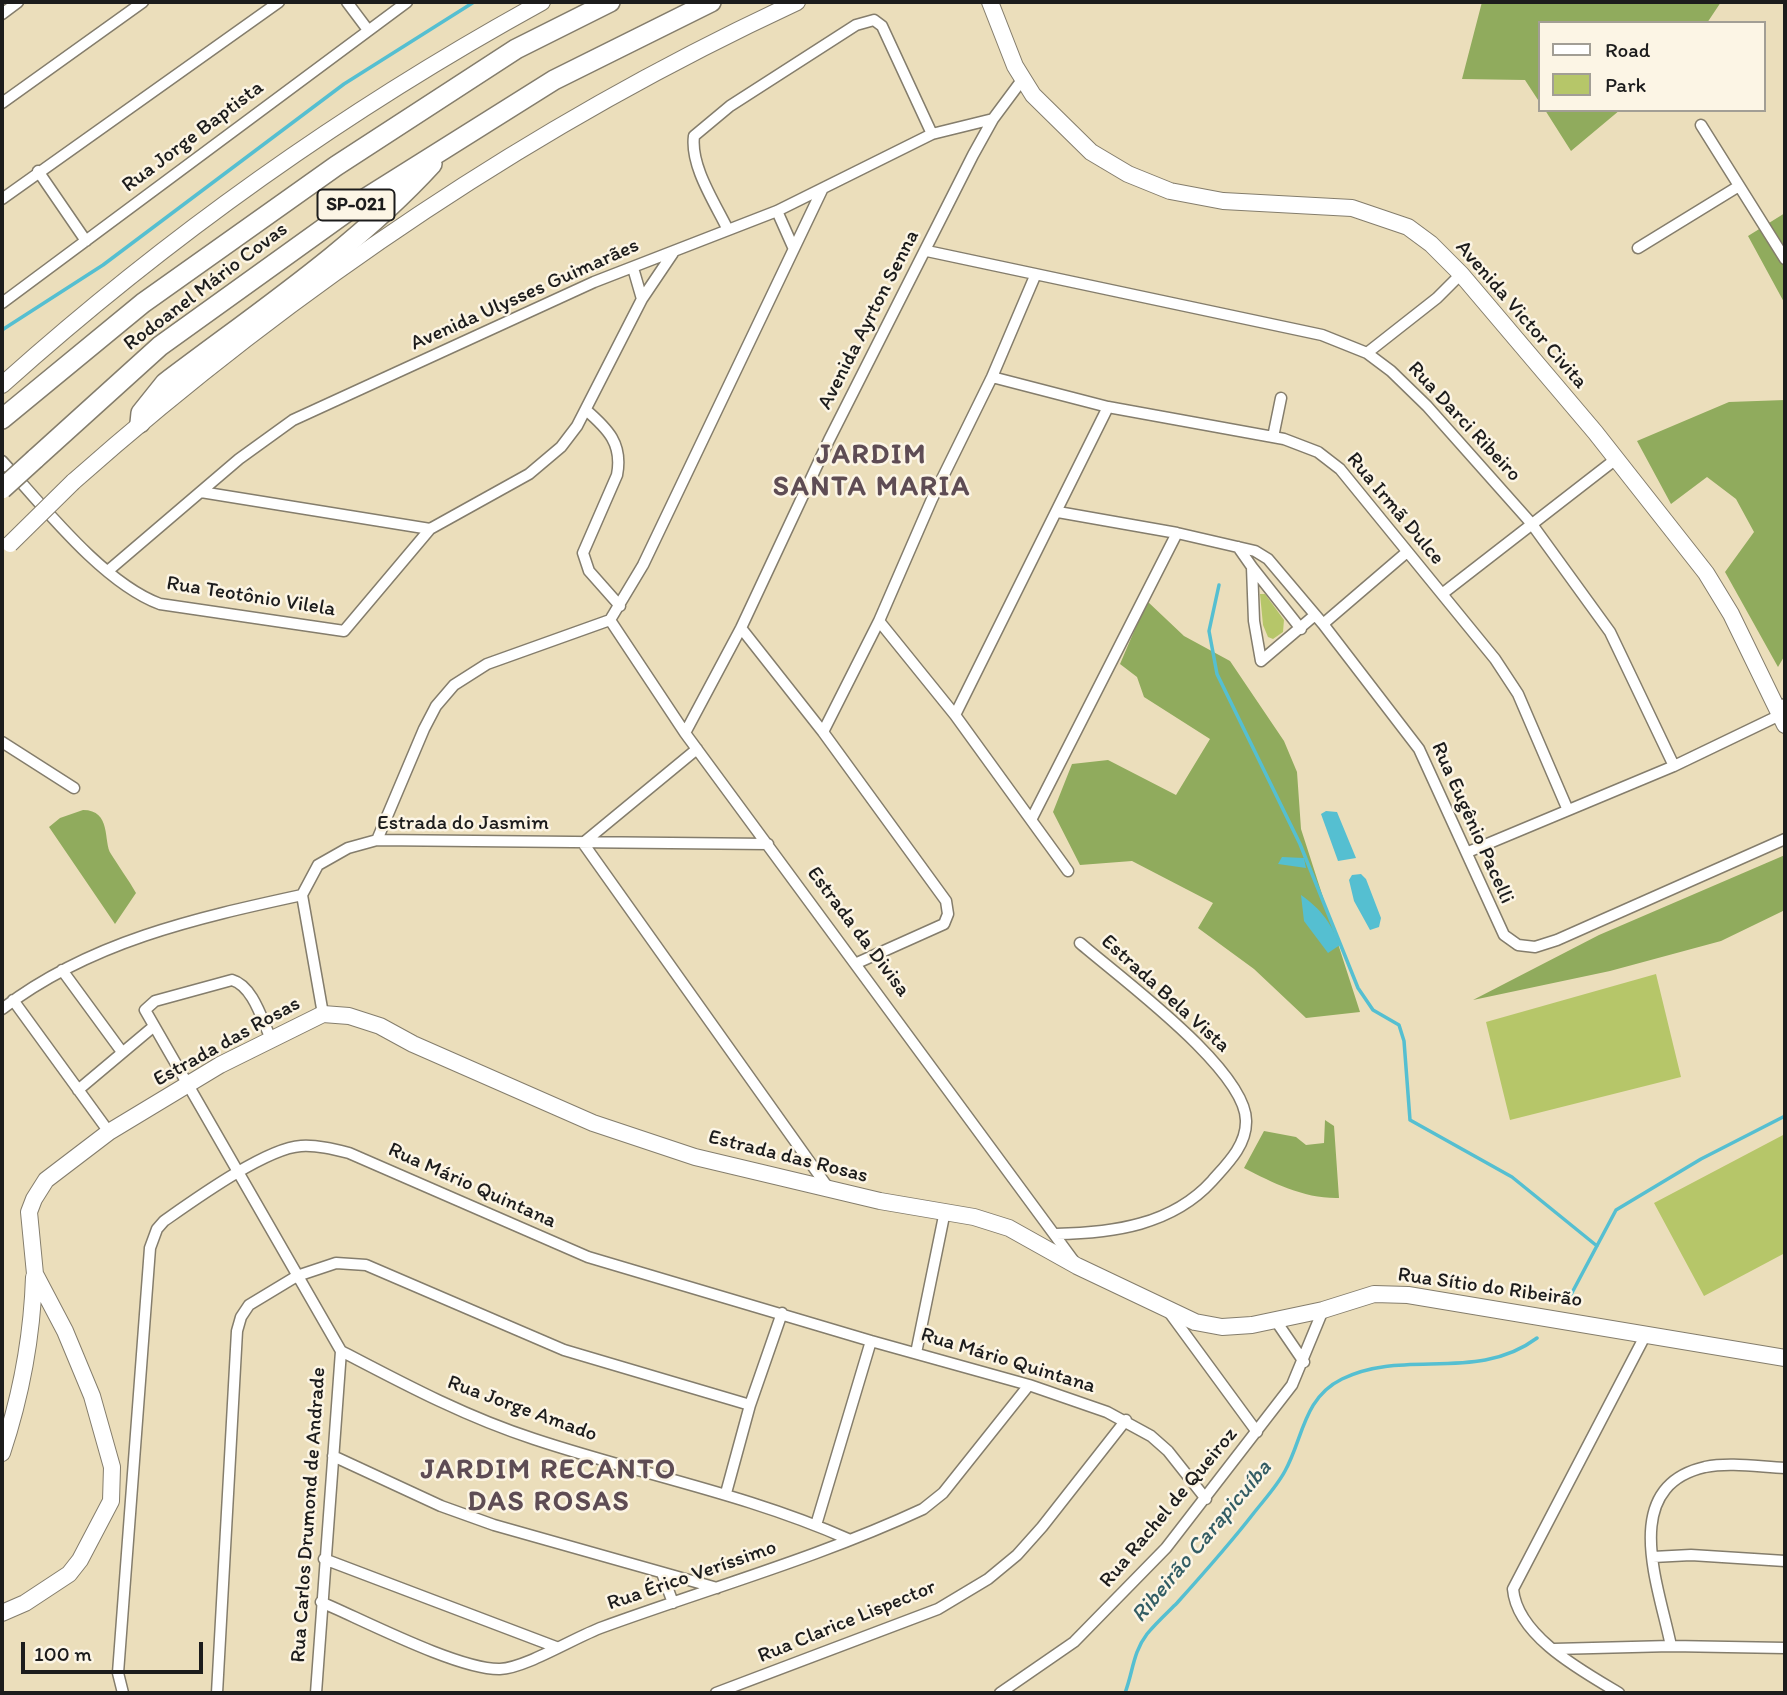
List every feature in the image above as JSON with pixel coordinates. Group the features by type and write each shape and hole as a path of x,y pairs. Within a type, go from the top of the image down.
{"highway":[{"name":"Rodoanel Mário Covas","path":"2,419 143,303 336,166 516,49 610,2"},
{"name":"Rodoanel Mário Covas","path":"2,489 159,346 366,198 554,80 711,2"},
{"path":"140,423 141,413 165,383 354,237 404,195 449,145"}],"main road":[{"path":"8,380 91,306 242,190 394,88 542,2"},
{"path":"6,548 73,482 140,423 285,307 463,186 640,80 797,2"},
{"name":"Avenida Victor Civita","path":"990,2 1022,79 1066,129 1091,152 1128,174 1170,191 1223,201 1352,208 1381,216 1408,227 1461,274 1616,459 1706,573 1731,614 1783,715"},
{"name":"Estrada das Rosas","path":"2,1613 69,1574 111,1501 112,1467 92,1396 65,1331 35,1275 29,1212 34,1199 46,1180 109,1132 271,1038 323,1014 349,1016 380,1026 437,1055 593,1123 695,1157 829,1189 945,1211 1009,1228 1077,1266"},
{"name":"Rua Sítio do Ribeirão","path":"1077,1266 1169,1312 1195,1322 1222,1327 1276,1321 1374,1294 1408,1295 1785,1358"},
{"path":"2,1453 30,1340 35,1275"}],"street":[{"path":"2,14 18,2"},
{"path":"2,103 143,2"},
{"path":"2,199 279,2"},
{"path":"347,2 368,30"},
{"name":"Rua Jorge Baptista","path":"2,303 407,2"},
{"path":"728,230 692,146 694,136 699,129 856,25 874,20 882,26 932,134"},
{"name":"Avenida Ayrton Senna","path":"685,733 741,628 829,440 993,119 1022,79"},
{"name":"Avenida Ulysses Guimarães","path":"109,570 201,492 293,420 594,282 777,211 932,134 993,119"},
{"path":"1701,125 1785,259"},
{"path":"38,171 86,240"},
{"path":"1638,248 1739,186"},
{"path":"377,840 424,729 436,706 454,685 487,664 610,620 620,606 643,565 822,190"},
{"path":"777,211 793,247"},
{"name":"Rua Teotônio Vilela","path":"2,461 74,541 129,588 160,604 344,631 429,529 549,460 577,426 642,299 674,251"},
{"name":"Rua Darci Ribeiro","path":"927,251 1035,276 1322,334 1367,353 1427,405 1531,523 1610,632 1674,766"},
{"path":"633,268 642,299"},
{"path":"1367,353 1419,313 1461,274"},
{"path":"823,732 879,621 932,499 992,377 1035,276"},
{"name":"Rua Irmã Dulce","path":"992,377 1108,407 1273,437 1318,452 1340,469 1495,659 1518,694 1567,808"},
{"path":"1273,437 1281,398"},
{"path":"955,715 1108,407"},
{"path":"586,410 609,432 617,445 620,461 617,475 583,553 584,563 620,606"},
{"path":"1442,594 1616,459"},
{"path":"201,492 429,529"},
{"name":"Rua Eugênio Pacelli","path":"1058,512 1177,533 1255,551 1268,559 1319,619 1419,750 1504,935 1518,945 1535,947 1785,839"},
{"path":"1032,818 1177,533"},
{"path":"1238,547 1301,629"},
{"path":"1252,567 1254,621 1261,662 1301,629 1319,619 1408,552"},
{"name":"Estrada da Divisa","path":"610,620 685,733 857,962 1077,1266"},
{"path":"879,621 955,715 1068,871"},
{"path":"741,628 823,732 946,901 948,914 944,924 857,962"},
{"path":"1468,852 1567,808 1674,766 1783,715"},
{"path":"2,742 74,788"},
{"path":"697,749 583,843 829,1189"},
{"name":"Estrada do Jasmim","path":"302,895 318,865 348,848 377,840 768,844"},
{"path":"2,1009 62,970 96,952 184,922 302,895 323,1014"},
{"name":"Estrada Bela Vista","path":"1056,1234 1105,1233 1139,1226 1169,1213 1203,1191 1236,1154 1247,1124 1243,1101 1237,1091 1196,1043 1080,943"},
{"path":"62,970 122,1052"},
{"path":"78,1090 153,1027 145,1010 150,1003 232,980 240,982 248,990 271,1038"},
{"path":"13,1000 109,1132"},
{"name":"Rua Carlos Drumond de Andrade","path":"153,1027 341,1351 316,1693"},
{"name":"Rua Mário Quintana","path":"123,1693 118,1673 150,1248 157,1229 164,1221 237,1174 282,1150 298,1146 319,1146 349,1153 588,1257 1029,1385 1126,1420 1168,1451 1206,1499"},
{"path":"916,1353 945,1211"},
{"path":"217,1693 237,1331 241,1317 249,1305 297,1276 336,1263 366,1265 564,1350 750,1405"},
{"name":"Rua Rachel de Queiroz","path":"1000,1693 1055,1658 1083,1634 1166,1548 1292,1385 1304,1362 1323,1310"},
{"path":"1169,1312 1257,1432"},
{"path":"726,1493 750,1405 782,1314"},
{"path":"1276,1321 1304,1362"},
{"path":"1619,1693 1589,1675 1533,1632 1517,1609 1513,1588 1644,1336"},
{"path":"816,1525 871,1341"},
{"name":"Rua Jorge Amado","path":"341,1351 428,1396 492,1424 535,1439 726,1493 848,1539"},
{"name":"Rua Érico Veríssimo","path":"321,1602 457,1660 483,1668 517,1665 556,1647 719,1588 923,1509 943,1493 1029,1385"},
{"name":"Rua Clarice Lispector","path":"716,1693 938,1609 988,1579 1017,1555 1042,1527 1126,1420"},
{"path":"333,1456 441,1506 494,1525 719,1588"},
{"path":"1671,1646 1653,1557 1651,1514 1657,1500 1685,1474 1706,1467 1785,1468"},
{"path":"1653,1557 1691,1555 1785,1561"},
{"path":"324,1559 556,1647"},
{"path":"662,1573 673,1604"},
{"path":"1554,1649 1671,1646 1785,1648"}],"green space":[{"path":"1482,2 1721,2 1708,21 1538,21 1538,100 1525,80 1462,79"},
{"path":"1546,112 1618,112 1571,151"},
{"path":"1785,213 1785,304 1748,236"},
{"path":"1785,400 1785,655 1778,667 1725,572 1754,532 1736,499 1707,477 1671,504 1637,441 1729,402"},
{"path":"1260,594 1265,594 1284,620 1283,632 1273,639 1268,637 1263,625"},
{"path":"1147,601 1184,636 1230,661 1284,741 1297,772 1301,829 1360,1012 1306,1018 1254,969 1198,928 1213,903 1132,861 1080,865 1053,812 1072,764 1108,760 1176,795 1210,739 1144,697 1137,677 1120,664"},
{"path":"83,810 92,811 102,821 111,854 136,893 115,924 49,827 60,818"},
{"path":"1785,855 1785,910 1721,941 1610,971 1473,1000 1599,935"},
{"path":"1656,974 1681,1077 1510,1120 1486,1022"},
{"path":"1325,1120 1334,1126 1339,1198 1302,1193 1244,1168 1264,1131 1296,1137 1306,1145 1324,1143"},
{"path":"1785,1134 1785,1253 1704,1296 1654,1203"}],"water":[{"path":"1326,811 1337,812 1356,858 1338,861 1321,814"},
{"path":"1282,857 1304,858 1306,868 1278,864"},
{"path":"1361,874 1366,879 1381,918 1379,927 1370,930 1354,901 1349,880 1352,875"},
{"path":"1301,895 1320,911 1340,945 1328,953 1304,921"}],"waterway":[{"path":"2,330 103,265 344,84 474,2"},
{"path":"1219,585 1209,631 1217,674 1300,844 1358,988 1373,1010 1399,1025 1404,1041 1410,1120 1512,1177 1597,1246"},
{"name":"Ribeirão Carapicuíba","path":"1566,1304 1616,1210 1701,1159 1785,1116"},
{"name":"Ribeirão Carapicuíba","path":"1125,1693 1142,1641 1235,1537 1274,1488 1291,1459 1312,1408 1329,1387 1366,1370 1490,1359 1514,1351 1537,1338"}],"district":[{"name":"JARDIM SANTA MARIA","path":"872,472"},
{"name":"JARDIM RECANTO DAS ROSAS","path":"549,1487"}]}
